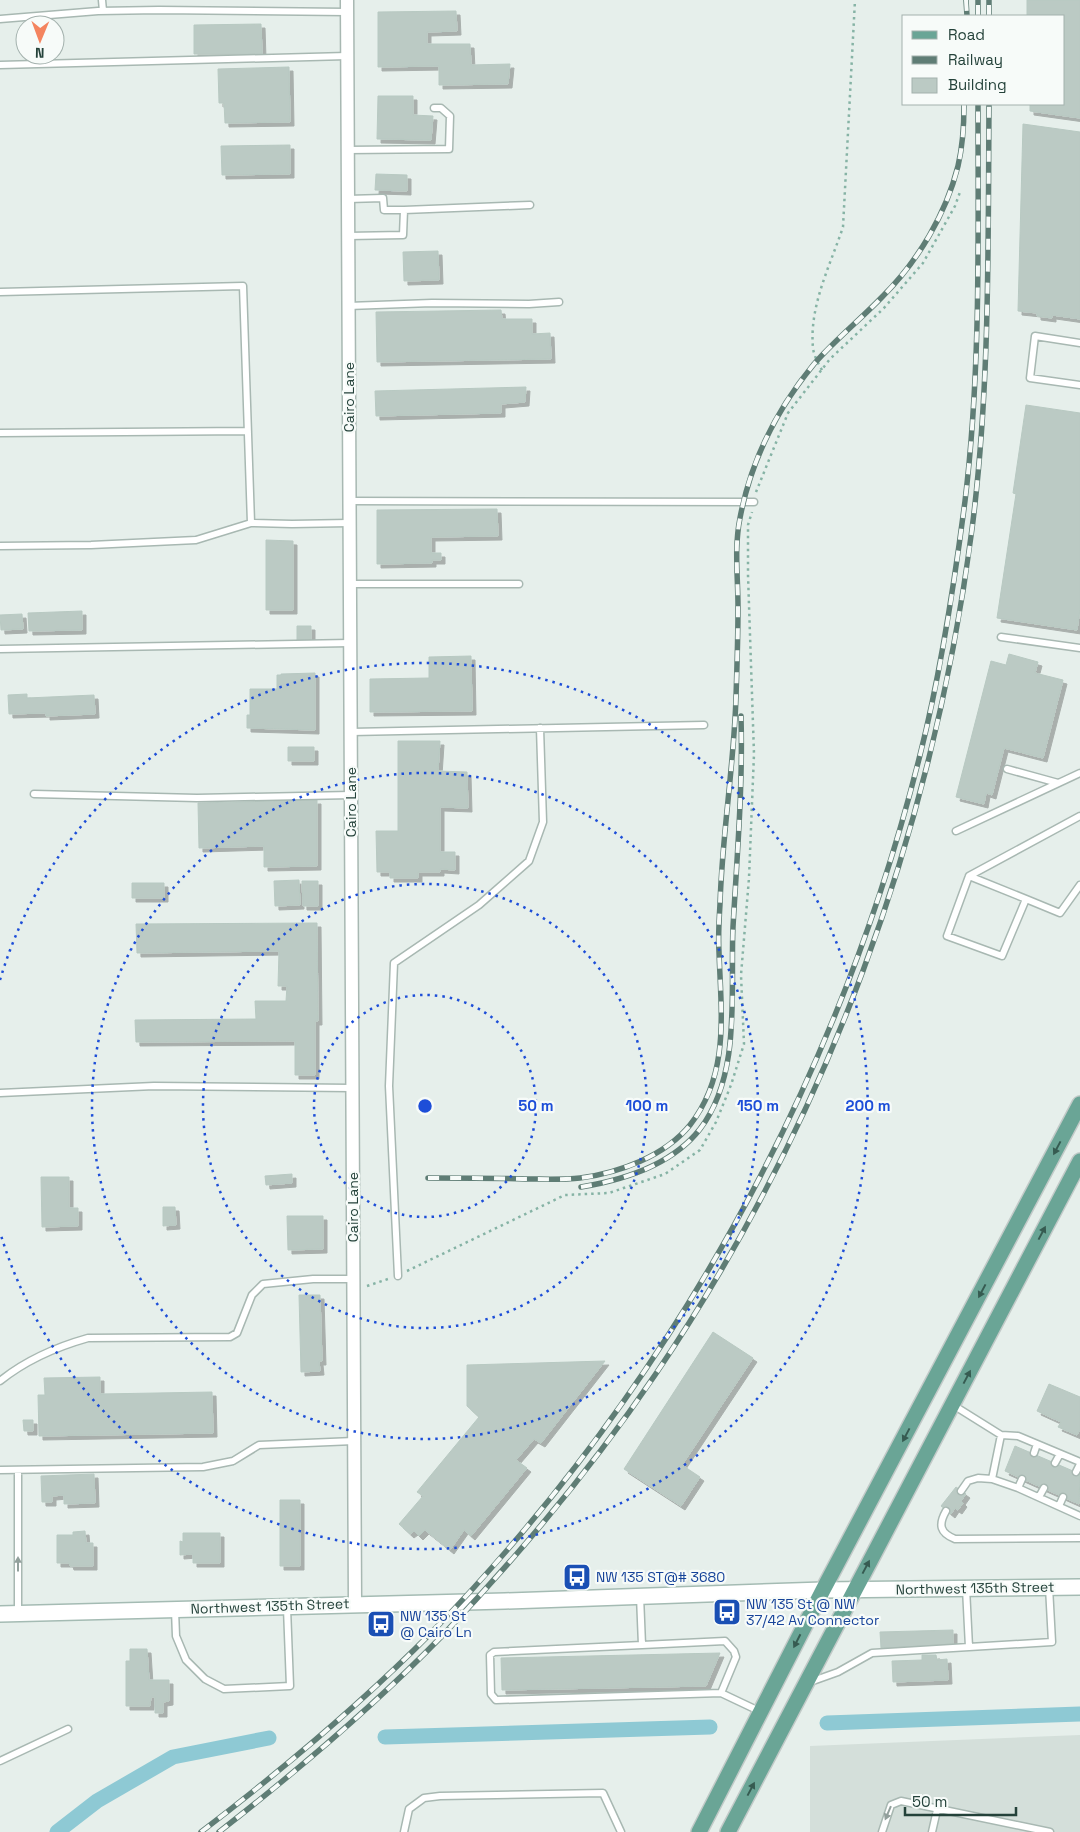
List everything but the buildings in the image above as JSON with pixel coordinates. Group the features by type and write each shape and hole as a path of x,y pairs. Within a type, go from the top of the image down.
{"main road":[{"path":"699,1832 823,1590 1080,1104"},
{"path":"728,1832 1080,1161"},
{"name":"Northwest 135th Street","path":"0,1614 855,1589 1080,1587"}],"street":[{"name":"Cairo Lane","path":"347,6 355,1604"}],"lane":[{"path":"102,0 103,11"},
{"path":"0,19 103,11 347,6"},
{"path":"0,65 347,56"},
{"path":"347,150 449,150 450,116 441,108 434,108"},
{"path":"348,199 384,198 384,210 530,205"},
{"path":"348,236 404,235 404,210"},
{"path":"0,292 243,286 251,523"},
{"path":"348,306 432,302 529,304 559,302"},
{"path":"1080,343 1036,336 1030,378 1080,385"},
{"path":"0,433 248,431"},
{"path":"349,501 754,502"},
{"path":"0,546 91,545 196,540 251,523 349,523"},
{"path":"350,584 519,584"},
{"path":"1001,637 1080,648"},
{"path":"0,649 350,643"},
{"path":"351,732 704,725"},
{"path":"398,1276 389,1086 394,963 479,905 529,861 543,822 540,728"},
{"path":"1007,768 1058,783"},
{"path":"956,831 1080,773"},
{"path":"34,794 197,798 351,795"},
{"path":"1026,899 1002,956 947,936 969,876 1080,816"},
{"path":"969,876 1060,913 1080,885"},
{"path":"0,1093 154,1086 352,1088"},
{"path":"0,1381 17,1367 66,1345 88,1338 230,1337 237,1333 252,1295 262,1284 313,1279 353,1284"},
{"path":"952,1404 1000,1435 1018,1436 1080,1463 1076,1472"},
{"path":"992,1478 1000,1435"},
{"path":"0,1470 203,1467 233,1461 260,1445 354,1441"},
{"path":"1034,1453 1037,1444"},
{"path":"1055,1463 1060,1454"},
{"path":"18,1470 18,1613"},
{"path":"961,1491 968,1481 978,1478 992,1478 1080,1516"},
{"path":"1018,1488 1022,1479"},
{"path":"1039,1497 1044,1488"},
{"path":"1059,1506 1063,1497"},
{"path":"946,1511 942,1518 942,1530 946,1536 955,1538 1080,1538"},
{"path":"806,1684 838,1672 872,1652 1052,1642 1048,1587"},
{"path":"966,1588 969,1647"},
{"path":"640,1596 642,1645"},
{"path":"175,1609 176,1636 186,1660 205,1679 224,1689 290,1686 287,1606"},
{"path":"721,1693 736,1657 734,1651 725,1641 494,1652 490,1655 491,1694 496,1700 721,1693 761,1712"},
{"path":"0,1762 68,1729"},
{"path":"404,1832 409,1809 424,1798 440,1796 603,1793 621,1832"},
{"path":"882,1832 891,1805 901,1801 1050,1832"},
{"path":"932,1832 937,1810"}],"path":[{"path":"822,370 813,350 813,328 819,290 832,261 842,227 855,0"},
{"path":"353,1284 375,1284 398,1276 564,1195 609,1193 665,1174 700,1150 716,1122 744,1044 741,975 749,878 754,754 748,525 758,484 788,413 830,359 884,308 923,263 955,206 960,192"}],"shaded area":[{"path":"1080,1735 1080,1832 810,1832 810,1746"}],"waterway":[{"path":"827,1723 1080,1714"},
{"path":"385,1737 710,1727"},
{"path":"57,1832 97,1801 173,1757 269,1738"}],"railway":[{"path":"966,0 967,15"},
{"path":"978,0 978,15"},
{"path":"989,0 989,15"},
{"path":"428,1178 567,1179 595,1176 640,1161 668,1146 690,1125 703,1105 712,1085 720,1042 719,922 723,852 735,723 738,630 737,540 745,497 758,456 788,399 822,355 875,305 896,282 908,268 929,236 946,202 958,166 963,135 964,105"},
{"path":"201,1832 291,1760 406,1658 518,1537 597,1438 669,1334 734,1225 792,1112 842,996 885,877 920,755 941,661 965,501 974,402 978,253 978,105"},
{"path":"219,1832 334,1738 389,1688 442,1636 554,1510 631,1410 716,1279 771,1179 820,1076 863,971 900,863 930,753 954,642 972,529 982,423 987,317 989,105"},
{"path":"581,1187 630,1175 646,1169 676,1152 689,1142 700,1129 713,1107 722,1083 728,1058 731,1031 733,927 740,795 741,716"}],"place":[{"name":"NW 135 ST@# 3680","path":"577,1577"},
{"name":"NW 135 St @ NW 37/42 Av Connector","path":"727,1612"},
{"name":"NW 135 St @ Cairo Ln","path":"381,1624"}]}
